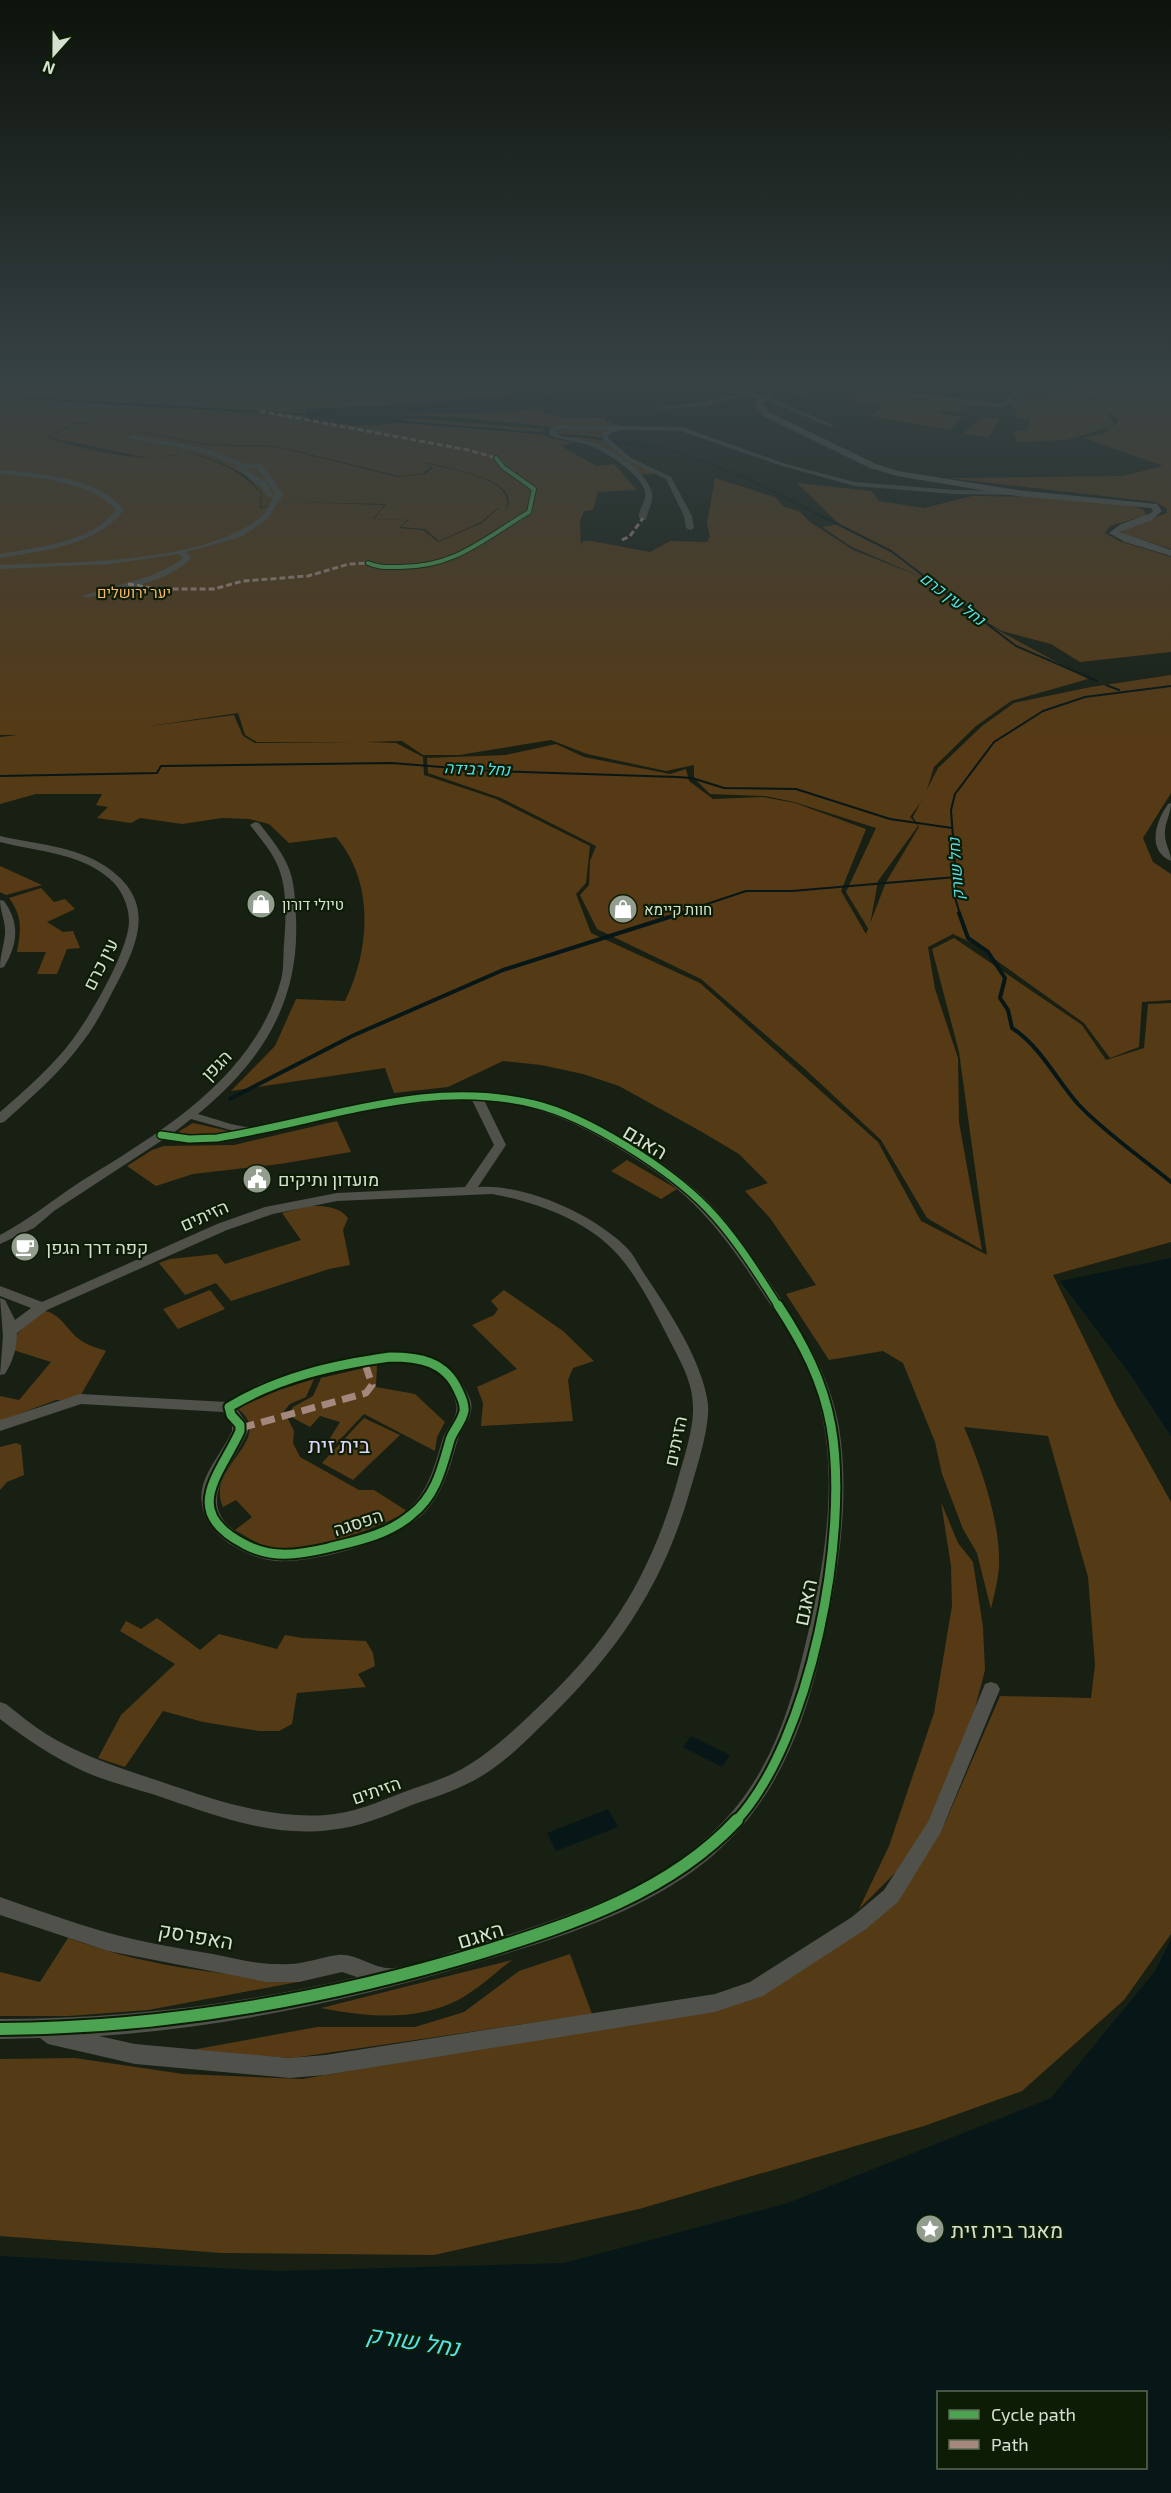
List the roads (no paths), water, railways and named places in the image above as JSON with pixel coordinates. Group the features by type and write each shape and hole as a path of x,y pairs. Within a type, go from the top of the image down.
{"main road":[{"path":"1094,500 1154,506 1158,511 1154,515 1122,526 1114,532 1123,539 1171,553"}],"street":[{"path":"0,556 78,538 101,528 120,510 116,503 111,500"},
{"path":"273,500 273,508"},
{"path":"0,567 137,558 182,552 244,532 266,519 276,500"},
{"path":"643,518 642,512 649,500"},
{"path":"680,500 688,516 690,528"},
{"path":"86,596 168,571 183,563 187,558 182,552"},
{"path":"1171,806 1164,815 1158,834 1160,844 1171,858"},
{"name":"הגפן","path":"0,1240 29,1225 49,1208 188,1115 228,1080 259,1044 277,1013 288,983 292,944 289,879 280,856 255,825"},
{"name":"עין כרם","path":"0,839 77,858 100,868 127,894 133,907 135,922 128,953 80,1038 57,1066 0,1119"},
{"path":"0,903 9,917 12,930 8,951 0,965"},
{"path":"470,1189 500,1145 475,1095"},
{"name":"האגם","path":"0,2029 113,2027 169,2020 270,2003 387,1978 493,1949 610,1906 657,1883 718,1840 761,1791 789,1737 812,1655 831,1553 833,1459 823,1392 794,1328 719,1221 678,1182 576,1120 531,1104 475,1095 405,1101 216,1138 179,1139 161,1135"},
{"path":"188,1115 228,1127 253,1131"},
{"name":"הזיתים","path":"0,1709 50,1745 114,1774 240,1815 293,1824 326,1823 376,1814 471,1773 507,1748 580,1678 622,1623 664,1547 696,1445 701,1412 700,1392 693,1372 655,1298 635,1267 617,1246 580,1221 525,1197 498,1191 470,1189 337,1197 270,1209 222,1227 42,1307 11,1330"},
{"path":"0,1291 42,1307"},
{"path":"0,1303 11,1330 8,1353 0,1370"},
{"name":"הפסגה","path":"0,1426 80,1399 229,1407 267,1388 307,1374 357,1362 400,1356 427,1360 447,1371 456,1382 464,1409 451,1437 438,1483 427,1500 412,1515 394,1527 371,1537 285,1556 258,1551 235,1539 222,1530 208,1508 207,1496 211,1483 240,1431 240,1425 231,1415 229,1407"},
{"path":"39,2029 58,2037 135,2054 290,2068 325,2065 715,2003 756,1989 859,1923 891,1896 935,1826 991,1689"},
{"name":"האפרסק","path":"0,1906 108,1942 189,1959 267,1973 299,1973 342,1963 387,1978"}],"water":[{"path":"1171,1258 1171,1436 1130,1374 1060,1281"},
{"path":"691,1736 730,1755 722,1767 683,1747"},
{"path":"608,1809 618,1827 556,1851 547,1833"},
{"name":"מאגר בית זית","path":"1171,1939 1171,2493 0,2493 0,2256 276,2271 564,2263 788,2203 1051,2098 1155,1971"}],"waterway":[{"name":"נחל עין כרם","path":"790,500 891,551 1016,646 1097,681"},
{"path":"1106,685 1119,690"},
{"name":"נחל שורק","path":"956,877 951,810 955,794 994,742 1043,711 1085,697 1171,686"},
{"name":"נחל רבידה","path":"0,776 157,773 161,766 392,763 491,771 677,777 692,778 724,788 796,789 890,819 952,828"},
{"path":"677,914 746,891 792,891 956,877"},
{"name":"נחל שורק","path":"956,877 953,891 960,914"},
{"path":"230,1099 352,1036 503,970 682,913"},
{"name":"נחל שורק","path":"959,913 968,938 988,952 1005,978 1000,998 1008,1010 1012,1028 1039,1053 1088,1114 1171,1182"}],"place":[{"name":"טיולי דורון","path":"261,904"},
{"name":"חוות קיימא","path":"623,909"},
{"name":"מועדון ותיקים","path":"257,1179"},
{"name":"קפה דרך הגפן","path":"25,1247"},
{"name":"מאגר בית זית","path":"930,2229"}],"district":[{"name":"בית זית","path":"339,1444"}],"park label":[{"name":"יער ירושלים","path":"134,592"}]}
